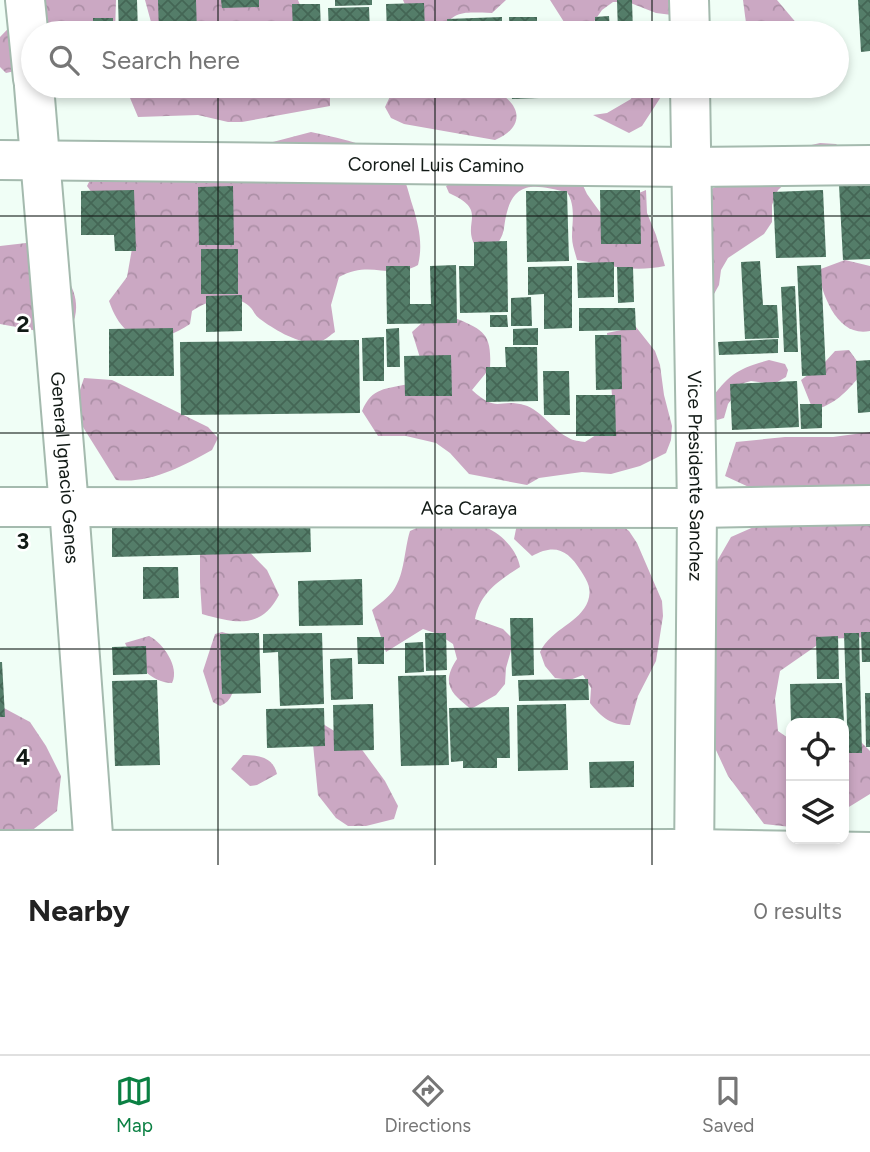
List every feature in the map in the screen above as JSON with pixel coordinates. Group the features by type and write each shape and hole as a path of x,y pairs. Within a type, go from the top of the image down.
{"street":[{"path":"25,0 27,21"},
{"path":"690,0 690,21"},
{"name":"General Ignacio Genes","path":"35,98 94,849"},
{"name":"Vice Presidente Sanchez","path":"690,98 697,508 693,857"},
{"name":"Coronel Luis Camino","path":"0,160 691,167 870,165"},
{"name":"Aca Caraya","path":"0,508 697,508 870,505"},
{"path":"0,850 693,857 870,852"}],"green space":[{"path":"36,0 116,0 115,21 21,21 21,70 6,73 0,67 0,37"},
{"path":"145,0 298,0 302,12 302,21 151,21"},
{"path":"403,0 506,0 492,13 462,14 449,21 412,21"},
{"path":"550,0 678,0 672,15 656,13 628,2 613,2 602,10 594,21 563,21"},
{"path":"743,0 777,0 795,21 746,21"},
{"path":"130,98 330,98 330,106 242,122 228,122 198,115 138,117"},
{"path":"389,98 506,98 515,110 516,118 514,126 495,140 404,124 391,118 385,107"},
{"path":"660,98 642,126 629,133 593,115 607,113 631,99"},
{"path":"311,132 366,146 393,161 406,182 419,229 418,265 398,271 361,270 339,277 331,305 335,332 321,341 297,340 273,328 256,316 251,308 236,299 212,301 198,307 192,311 190,324 164,337 141,338 123,327 109,301 127,277 133,243 87,186 94,172 236,169 269,143"},
{"path":"820,143 836,144 847,154 789,180 778,190 772,205 772,222 764,234 728,258 721,270 719,285 705,310 709,190 803,147"},
{"path":"472,170 578,175 587,194 605,219 646,190 647,213 665,266 631,268 577,260 572,240 573,208 570,197 567,192 538,187 523,189 511,201 503,234 494,249 477,249 472,240 472,212 462,200 449,193 446,186"},
{"path":"35,242 61,270 73,291 76,303 71,328 43,332 0,324 0,246"},
{"path":"845,260 870,266 870,331 849,328 841,322 823,291 818,270"},
{"path":"453,317 472,325 487,339 490,368 472,390 493,403 524,405 572,440 585,442 599,433 613,408 607,333 636,327 655,351 660,365 672,426 666,453 640,466 611,474 582,472 539,478 527,485 469,474 450,453 436,443 406,436 378,436 362,411 366,403 381,390 409,384 421,361 412,332 423,322"},
{"path":"849,350 857,361 860,376 834,401 813,410 801,380 835,351"},
{"path":"769,360 785,364 788,370 786,377 774,384 751,381 744,383 728,404 724,418 717,420 712,415 709,401 723,384 741,370"},
{"path":"84,378 112,380 208,427 218,438 212,450 178,468 154,476 129,481 116,480 73,411"},
{"path":"870,432 870,486 854,490 764,494 725,476 736,442 785,437 833,437"},
{"path":"605,512 629,531 637,543 662,601 663,616 656,661 638,696 630,725 612,722 594,708 590,703 591,688 583,675 570,680 555,678 545,666 540,652 551,637 584,609 590,593 589,586 576,564 566,554 554,549 532,556 514,539 517,524"},
{"path":"870,513 870,637 826,639 780,671 775,699 778,731 786,737 786,826 764,824 728,776 715,748 696,687 697,652 716,563 731,537 756,526"},
{"path":"423,525 485,527 508,543 520,567 491,588 477,610 475,619 503,629 514,640 506,668 505,684 496,695 471,709 450,687 449,675 457,659 453,644 438,634 423,629 386,652 372,610 393,591 402,570 410,531"},
{"path":"232,534 267,570 279,595 264,614 246,621 225,620 202,614 200,552"},
{"path":"215,634 229,634 235,674 232,694 228,701 220,706 213,702 203,671"},
{"path":"149,636 160,644 169,656 174,670 172,683 156,679 143,670 125,643"},
{"path":"0,708 30,722 61,776 57,811 12,846 0,850"},
{"path":"323,724 360,747 385,781 398,806 394,819 366,826 348,826 336,818 318,795 312,734"},
{"path":"861,742 870,751 870,794 849,807 849,781 849,743"},
{"path":"243,755 268,761 277,774 250,786 231,769"}],"building":[{"path":"118,0 137,0 138,21 119,21"},
{"path":"158,0 196,0 197,21 159,21"},
{"path":"221,0 259,0 259,7 222,8"},
{"path":"335,0 372,0 372,5 335,6"},
{"path":"617,0 632,0 633,21 618,21"},
{"path":"858,0 870,0 870,51 861,52"},
{"path":"424,3 425,21 387,21 386,4"},
{"path":"292,4 320,4 321,21 293,21"},
{"path":"369,7 370,21 329,21 328,8"},
{"path":"609,16 609,21 595,21 595,17"},
{"path":"502,17 502,21 447,21"},
{"path":"509,17 537,17 537,21 509,21"},
{"path":"93,18 113,18 113,21 93,21"},
{"path":"870,184 870,259 843,260 839,185"},
{"path":"233,186 234,245 199,245 198,187"},
{"path":"134,190 136,251 115,251 114,235 81,235 81,191"},
{"path":"600,190 640,190 641,244 601,244"},
{"path":"823,190 826,257 776,258 773,192"},
{"path":"526,191 567,191 569,261 527,262"},
{"path":"507,241 508,312 460,313 459,266 474,266 474,242"},
{"path":"201,249 238,249 238,294 201,294"},
{"path":"760,261 763,305 777,305 779,338 745,339 741,262"},
{"path":"614,262 614,297 578,298 577,263"},
{"path":"456,265 457,323 387,324 386,266 410,266 410,304 431,304 430,266"},
{"path":"821,265 826,375 802,376 797,266"},
{"path":"572,266 572,328 544,329 544,294 528,295 528,267"},
{"path":"617,267 633,267 634,302 618,303"},
{"path":"795,286 798,352 784,352 781,287"},
{"path":"242,295 242,331 206,332 206,296"},
{"path":"531,297 532,326 511,326 511,298"},
{"path":"579,308 635,308 636,330 579,331"},
{"path":"490,315 507,315 508,327 490,327"},
{"path":"173,328 174,376 109,376 109,329"},
{"path":"399,328 400,367 387,367 386,329"},
{"path":"538,328 538,345 513,345 513,329"},
{"path":"595,335 621,335 622,389 596,390"},
{"path":"384,337 384,381 363,381 362,338"},
{"path":"778,339 778,353 719,355 718,342"},
{"path":"359,340 360,413 181,415 180,342"},
{"path":"505,347 537,347 538,401 486,402 486,367 506,367"},
{"path":"451,355 452,396 405,396 404,356"},
{"path":"870,360 870,412 858,413 856,361"},
{"path":"543,371 569,371 570,415 544,415"},
{"path":"797,381 799,427 732,430 730,384"},
{"path":"576,395 615,395 616,436 576,436"},
{"path":"800,404 822,404 822,428 801,429"},
{"path":"310,517 311,552 112,557 112,522"},
{"path":"143,567 178,567 179,598 143,599"},
{"path":"362,579 363,625 299,626 298,581"},
{"path":"510,618 533,618 534,675 512,676"},
{"path":"861,632 870,632 870,662 862,662"},
{"path":"259,633 261,693 222,694 220,634"},
{"path":"322,633 324,704 280,706 278,652 263,653 263,634"},
{"path":"425,633 446,633 447,670 426,671"},
{"path":"844,633 859,633 862,753 849,753 849,718 847,718"},
{"path":"838,636 839,679 817,679 816,637"},
{"path":"357,637 384,637 384,664 358,664"},
{"path":"423,642 424,672 405,673 405,643"},
{"path":"146,646 147,674 113,675 112,647"},
{"path":"352,658 353,699 331,700 330,659"},
{"path":"2,662 5,717 0,717"},
{"path":"446,675 449,765 401,766 398,676"},
{"path":"588,679 589,700 519,701 518,680"},
{"path":"157,680 160,765 115,766 112,681"},
{"path":"842,683 844,718 791,718 790,684"},
{"path":"865,693 870,693 870,747 866,747"},
{"path":"373,704 374,750 334,751 333,705"},
{"path":"566,704 568,770 518,771 517,705"},
{"path":"509,707 510,758 497,758 497,768 463,768 463,761 451,762 449,708"},
{"path":"324,708 325,746 267,748 266,709"},
{"path":"634,761 634,787 590,788 589,762"}]}
